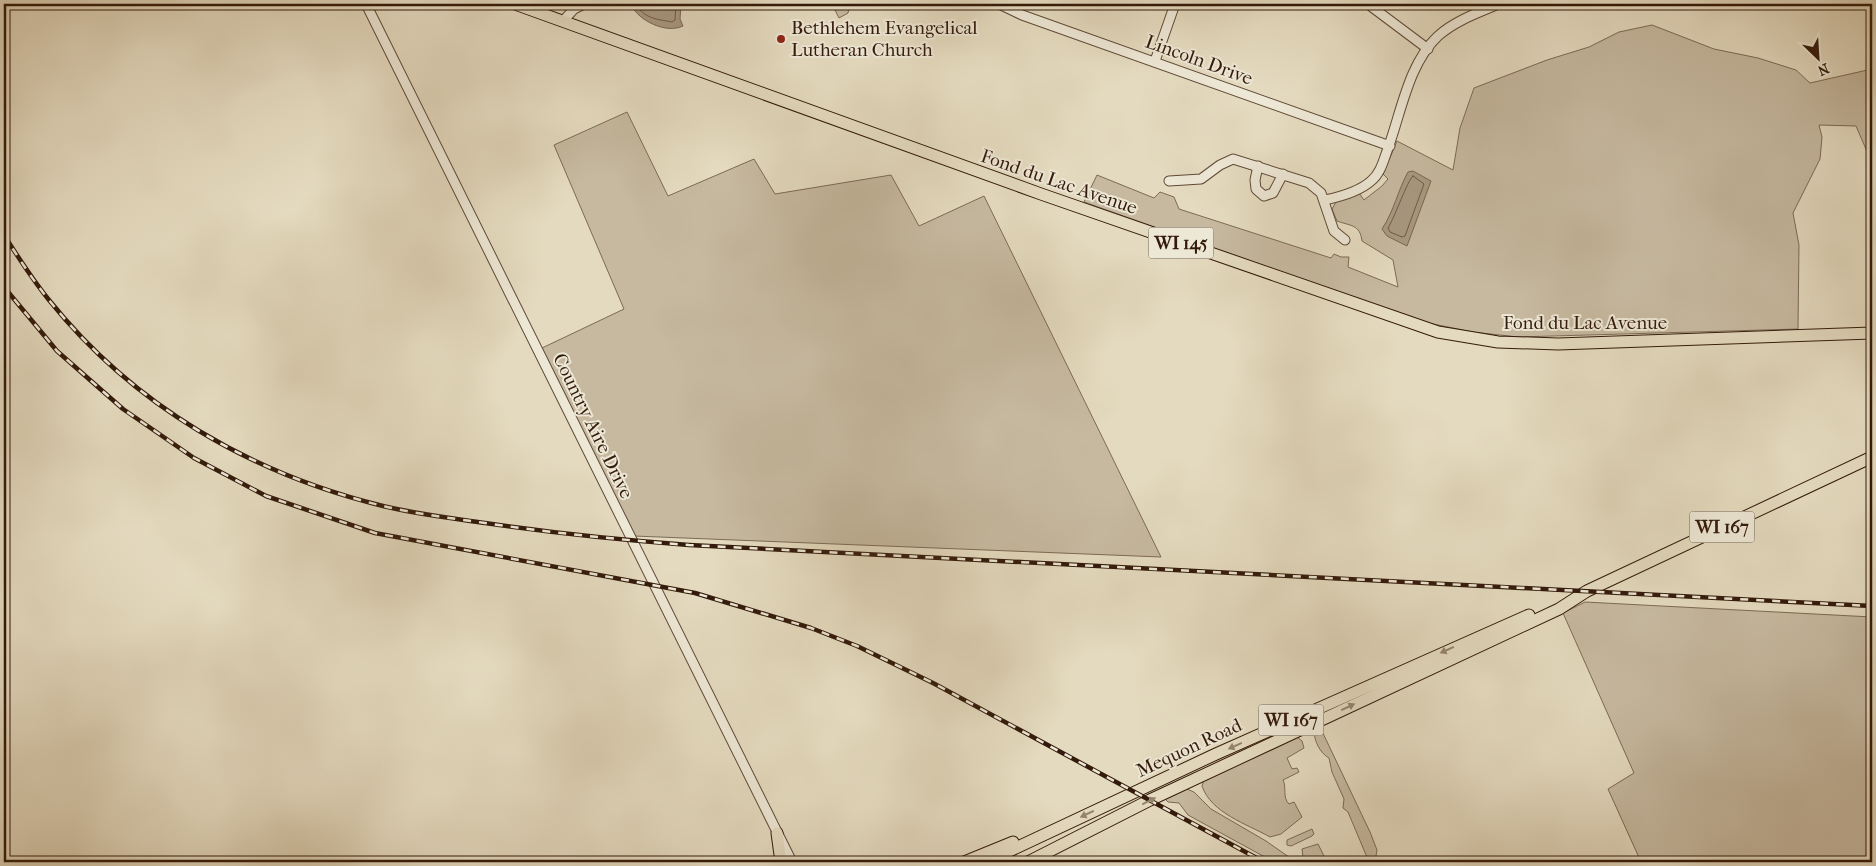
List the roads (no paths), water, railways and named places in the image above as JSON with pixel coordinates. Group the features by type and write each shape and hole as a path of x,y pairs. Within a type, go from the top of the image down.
{"main road":[{"name":"Fond du Lac Avenue","path":"515,4 1041,194 1438,332 1498,342 1558,344 1872,333"},
{"name":"Mequon Road","path":"1028,862 1150,800 1559,608 1572,599 1872,457"},
{"name":"Mequon Road","path":"986,862 1443,652 1556,602 1572,599"},
{"path":"777,833 781,862"},
{"path":"964,862 1021,839 1041,836"},
{"path":"994,862 1013,849"}],"street":[{"name":"Country Aire Drive","path":"366,4 792,862"},
{"path":"563,21 574,8 584,4"},
{"name":"Lincoln Drive","path":"999,4 1022,15 1390,146"},
{"path":"1155,61 1175,4"},
{"path":"1368,4 1428,49"},
{"path":"1325,200 1371,181 1381,169 1409,86 1428,49 1438,37 1463,19 1499,4"},
{"path":"1169,181 1201,179 1220,164 1233,159 1283,174 1316,187 1325,200 1334,231 1345,240"},
{"path":"1258,166 1255,180 1256,190 1264,196 1273,193 1283,174"}],"water":[{"path":"681,4 680,19 683,26 676,28 661,27 646,21 631,5"},
{"path":"1413,171 1431,181 1407,246 1387,236 1382,229 1408,172"}],"railway":[{"path":"4,235 25,268 49,300 82,338 157,403 199,431 242,455 288,475 335,492 408,511 510,527 689,545 1872,606"},
{"path":"4,287 57,351 123,409 194,458 266,496 375,533 695,593 811,628 857,646 933,683 1264,862"}],"place":[{"name":"Bethlehem Evangelical Lutheran Church","path":"781,39"}]}
